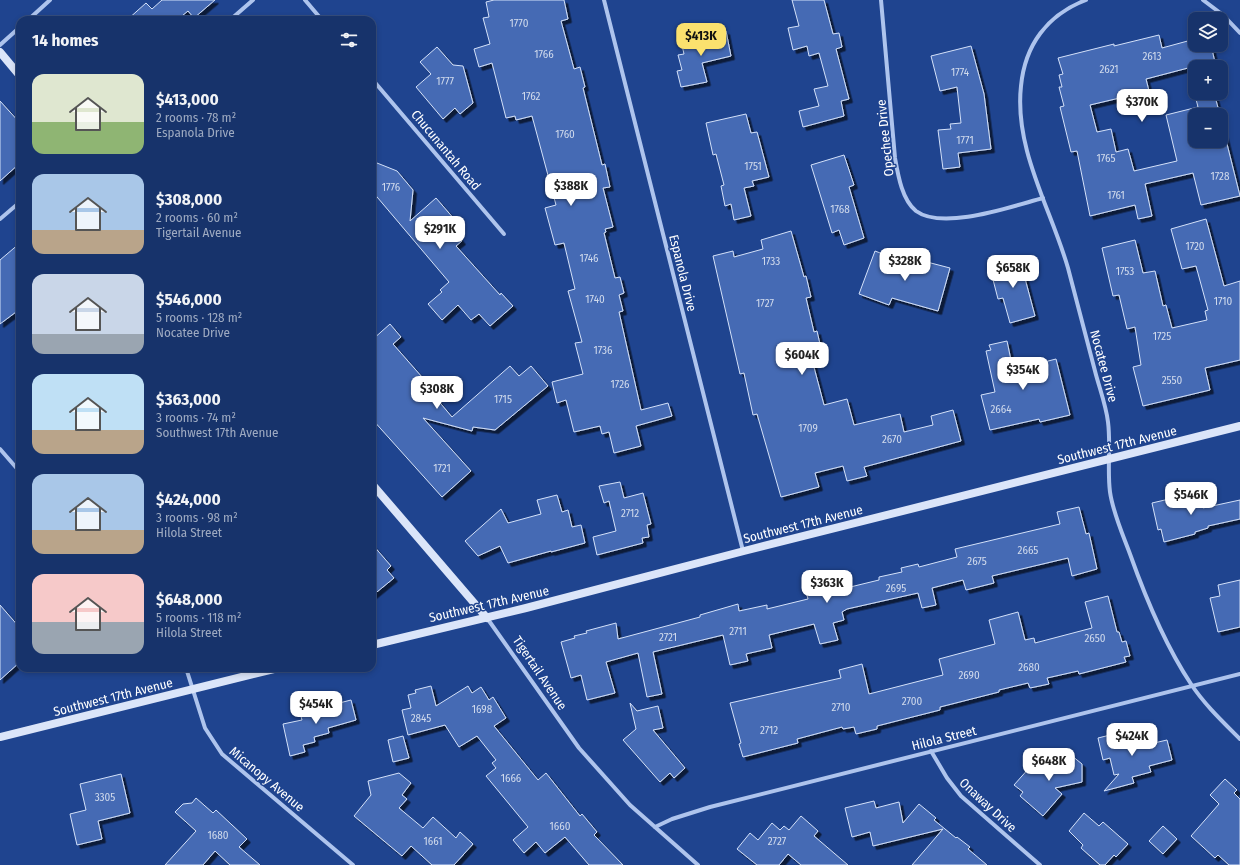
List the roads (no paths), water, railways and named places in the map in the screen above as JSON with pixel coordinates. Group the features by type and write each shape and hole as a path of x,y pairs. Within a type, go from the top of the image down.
{"main road":[{"path":"0,52 16,71"},
{"name":"Southwest 17th Avenue","path":"376,644 488,618 744,551 1240,426"},
{"name":"Tigertail Avenue","path":"376,489 488,618"},
{"name":"Southwest 17th Avenue","path":"0,737 262,672"}],"street":[{"path":"32,16 50,0"},
{"path":"235,16 253,0"},
{"path":"305,0 319,16"},
{"name":"Espanola Drive","path":"604,0 744,551"},
{"name":"Opechee Drive","path":"881,0 895,158 900,181 909,203 923,215 935,219 948,220 1043,198"},
{"name":"Nocatee Drive","path":"1086,0 1066,9 1056,16 1032,45 1023,71 1020,97 1022,122 1028,152 1067,266 1108,422 1110,494 1122,533 1154,613 1171,650 1192,686 1240,739"},
{"path":"1203,0 1223,15 1240,33"},
{"path":"0,45 16,31"},
{"name":"Chucunantah Road","path":"376,84 504,234"},
{"path":"0,219 16,205"},
{"path":"0,449 16,467"},
{"name":"Tigertail Avenue","path":"488,618 579,748 630,805 698,865"},
{"name":"Micanopy Avenue","path":"187,672 205,728 222,754 353,865"},
{"name":"Hilola Street","path":"655,827 672,819 710,807 1240,674"},
{"name":"Onaway Drive","path":"931,751 947,778 961,796 1040,865"}]}
